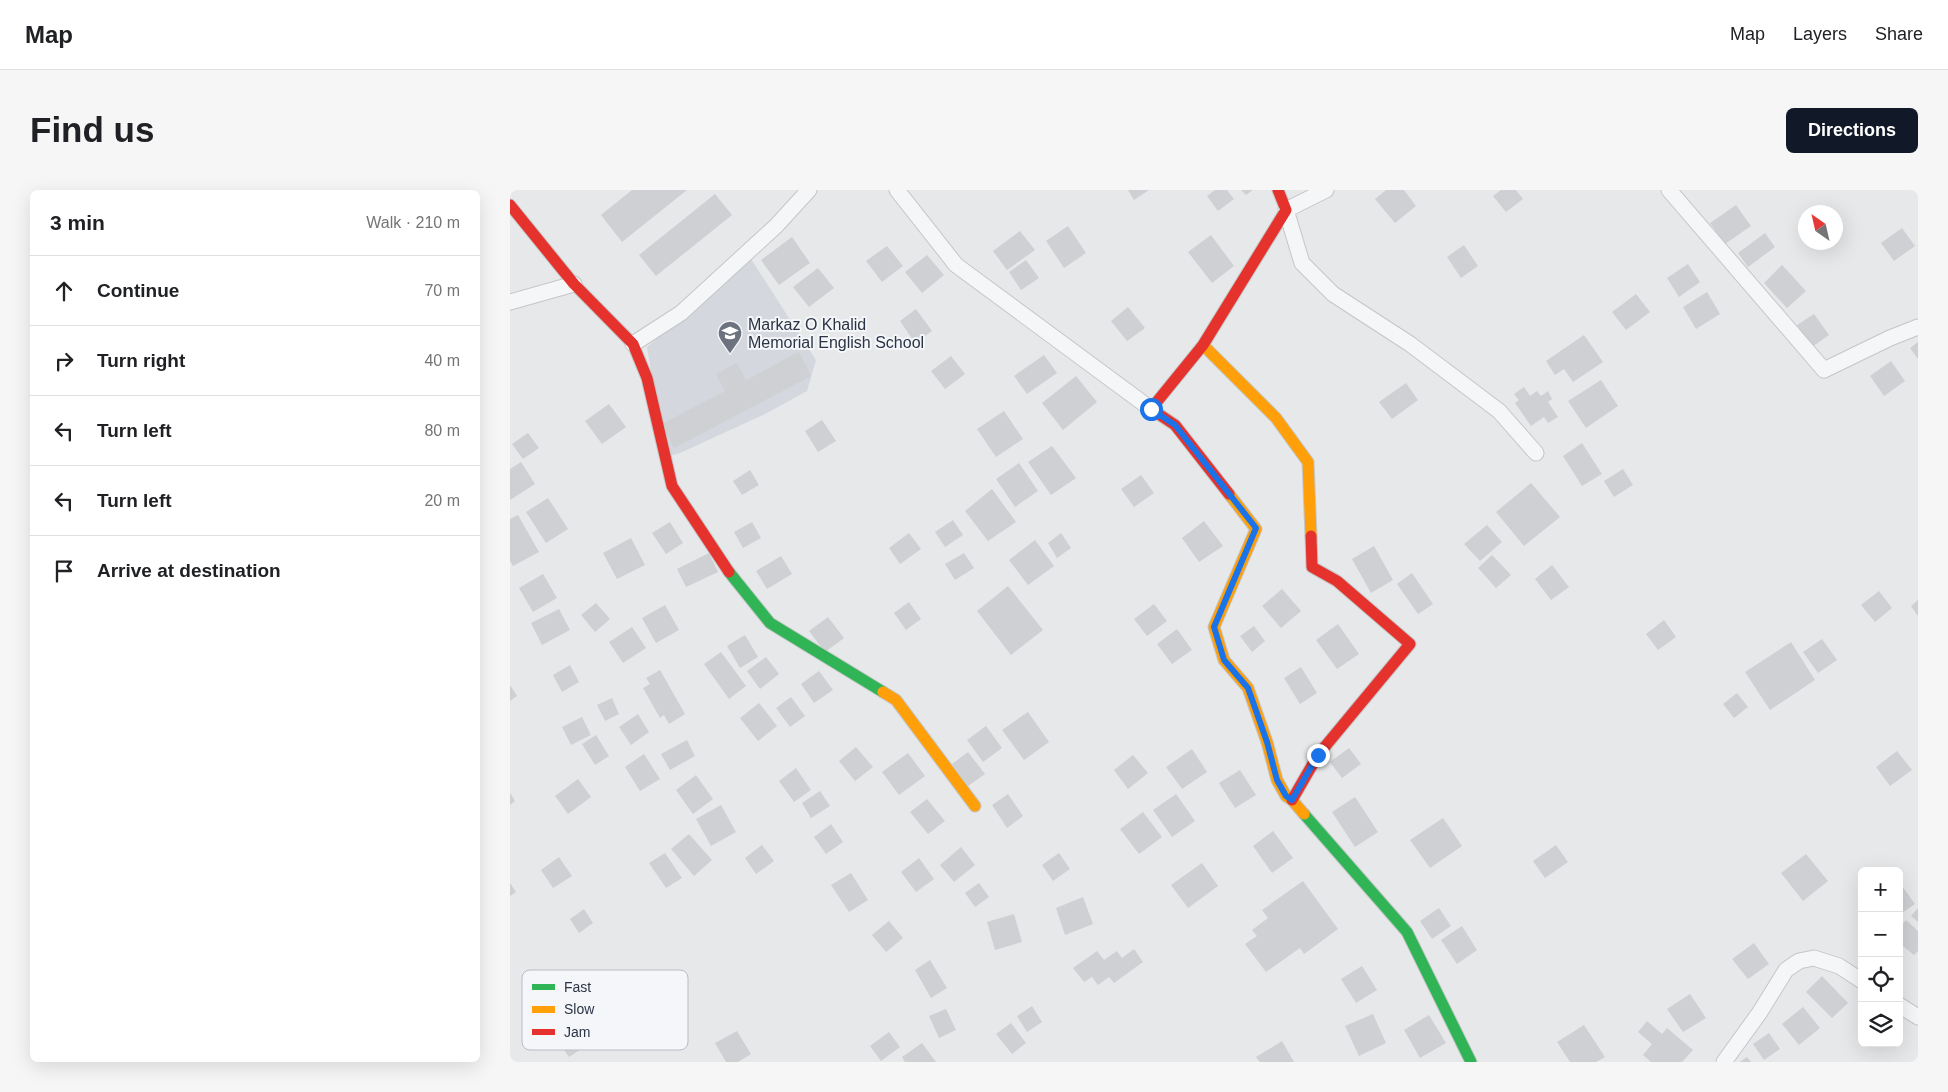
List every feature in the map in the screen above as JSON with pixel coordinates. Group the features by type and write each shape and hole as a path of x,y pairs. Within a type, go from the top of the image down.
{"street":[{"path":"633,344 681,313 776,226 809,190"},
{"path":"897,190 956,265 1175,425 1256,528 1214,627 1224,660 1248,688 1267,742 1277,780 1286,796 1292,800 1406,932 1471,1062"},
{"path":"1278,190 1302,263 1333,294 1410,344 1499,411 1536,453"},
{"path":"1151,409 1203,345 1286,210 1326,190"},
{"path":"1669,190 1824,370 1890,338 1918,328"},
{"path":"510,204 574,284 633,344 647,378 672,486 722,563 770,623 896,700 975,806"},
{"path":"510,302 574,284"},
{"path":"1203,345 1276,418 1308,462 1312,567 1337,582 1410,644 1318,755 1292,800"},
{"path":"1724,1062 1760,1012 1786,970 1799,961 1814,958 1839,966 1858,978"},
{"path":"1903,1008 1918,1017"}],"shaded area":[{"name":"Markaz O Khalid Memorial English School","path":"751,259 816,360 807,391 767,413 680,453 668,456 647,347"}],"building":[{"path":"632,190 687,190 622,242 601,215"},
{"path":"1128,190 1149,190 1134,200"},
{"path":"1215,190 1227,190 1234,199 1218,211 1207,196"},
{"path":"1241,190 1253,190 1246,195"},
{"path":"1386,190 1404,190 1416,206 1395,223 1375,199"},
{"path":"1501,190 1516,190 1523,199 1506,212 1493,196"},
{"path":"715,194 732,215 656,276 639,255"},
{"path":"1736,205 1751,226 1725,244 1710,223"},
{"path":"1068,226 1086,253 1064,268 1046,241"},
{"path":"1902,228 1915,246 1894,261 1881,243"},
{"path":"1020,231 1035,250 1007,270 993,251"},
{"path":"1765,233 1775,247 1748,267 1738,253"},
{"path":"1211,235 1234,266 1212,283 1188,252"},
{"path":"792,237 810,263 779,285 761,260"},
{"path":"1464,245 1478,266 1461,278 1447,257"},
{"path":"887,246 903,266 882,282 866,261"},
{"path":"927,255 944,275 922,293 905,272"},
{"path":"1026,260 1039,278 1021,290 1009,272"},
{"path":"1688,264 1700,282 1679,297 1667,278"},
{"path":"1782,265 1806,291 1787,308 1764,283"},
{"path":"818,268 834,288 809,307 793,287"},
{"path":"1707,292 1720,314 1696,329 1683,307"},
{"path":"1636,294 1650,312 1626,330 1612,312"},
{"path":"1128,307 1145,328 1127,341 1111,321"},
{"path":"916,309 932,331 915,343 900,321"},
{"path":"1814,314 1829,335 1812,347 1797,325"},
{"path":"1584,335 1603,362 1573,382 1564,369 1555,375 1546,361"},
{"path":"1918,342 1918,359 1910,348"},
{"path":"799,352 811,376 674,448 662,424 725,391 716,374 737,363 746,380"},
{"path":"1044,355 1057,373 1027,394 1014,376"},
{"path":"951,356 965,374 945,389 931,371"},
{"path":"1891,361 1905,381 1884,396 1870,376"},
{"path":"1076,376 1097,402 1063,430 1042,403"},
{"path":"1601,380 1618,406 1586,428 1568,401"},
{"path":"1406,383 1418,400 1392,419 1379,402"},
{"path":"1524,387 1530,396 1537,391 1541,396 1548,391 1552,399 1548,402 1558,417 1548,423 1544,417 1531,426 1515,403 1519,400 1514,394"},
{"path":"609,404 626,427 602,444 585,421"},
{"path":"1004,411 1023,439 996,457 977,429"},
{"path":"822,420 836,441 818,452 805,431"},
{"path":"528,433 539,448 523,459 512,444"},
{"path":"1582,443 1602,474 1582,486 1563,456"},
{"path":"1052,446 1076,478 1051,495 1028,462"},
{"path":"521,462 535,484 510,500 510,469"},
{"path":"1019,463 1038,491 1015,507 996,479"},
{"path":"1623,469 1633,485 1614,497 1604,481"},
{"path":"750,470 759,485 742,495 733,481"},
{"path":"1141,475 1154,493 1134,507 1121,489"},
{"path":"1531,483 1560,517 1524,546 1496,512"},
{"path":"992,489 1016,522 988,541 965,511"},
{"path":"548,498 568,529 546,543 526,512"},
{"path":"518,515 539,552 513,566 510,561 510,519"},
{"path":"953,520 963,535 945,547 935,532"},
{"path":"1204,521 1223,546 1199,562 1182,538"},
{"path":"670,522 683,543 666,554 652,533"},
{"path":"752,522 761,538 743,548 734,532"},
{"path":"1487,525 1502,542 1480,561 1464,544"},
{"path":"909,533 921,549 900,564 889,548"},
{"path":"1061,533 1071,548 1057,558 1048,543"},
{"path":"631,538 645,565 617,579 603,553"},
{"path":"1035,540 1054,566 1028,585 1009,560"},
{"path":"1374,546 1393,580 1371,593 1352,559"},
{"path":"709,553 718,572 686,587 677,569"},
{"path":"964,553 974,568 955,580 945,564"},
{"path":"1492,555 1511,575 1496,588 1478,568"},
{"path":"781,556 792,574 767,589 756,571"},
{"path":"1552,565 1569,587 1551,600 1535,579"},
{"path":"1412,573 1433,604 1418,614 1397,584"},
{"path":"543,574 557,598 533,612 519,588"},
{"path":"1008,586 1043,630 1011,655 977,611"},
{"path":"1282,589 1301,611 1281,628 1262,606"},
{"path":"1879,591 1892,608 1875,622 1861,605"},
{"path":"1918,600 1918,616 1911,606"},
{"path":"909,602 921,619 906,630 894,613"},
{"path":"596,603 610,619 595,632 581,615"},
{"path":"1154,604 1167,621 1147,636 1134,619"},
{"path":"665,605 679,630 656,643 642,618"},
{"path":"559,609 570,630 542,645 531,623"},
{"path":"828,617 844,638 825,652 809,631"},
{"path":"1664,620 1676,637 1658,650 1646,634"},
{"path":"1338,624 1359,654 1337,669 1316,640"},
{"path":"1254,626 1265,641 1252,652 1240,636"},
{"path":"632,627 646,648 623,663 609,642"},
{"path":"1177,629 1192,650 1172,664 1157,644"},
{"path":"745,635 758,657 740,668 727,646"},
{"path":"1822,639 1837,660 1818,673 1803,652"},
{"path":"1791,642 1815,680 1770,710 1745,672"},
{"path":"721,652 746,686 729,699 704,664"},
{"path":"766,657 779,674 760,689 747,671"},
{"path":"570,665 579,682 562,692 553,675"},
{"path":"1301,667 1317,693 1300,704 1284,678"},
{"path":"660,670 685,714 669,724 664,715 660,718 643,688 650,684 646,678"},
{"path":"819,671 833,690 814,703 801,684"},
{"path":"510,685 517,696 510,701"},
{"path":"1737,693 1748,707 1734,718 1723,704"},
{"path":"791,697 805,716 790,727 776,708"},
{"path":"612,698 619,714 605,721 597,705"},
{"path":"759,703 777,726 758,741 740,718"},
{"path":"1028,712 1049,742 1024,760 1002,730"},
{"path":"638,714 649,732 631,745 619,727"},
{"path":"582,717 591,735 571,745 562,727"},
{"path":"986,726 1002,748 983,762 967,740"},
{"path":"596,735 609,756 595,765 582,744"},
{"path":"687,740 695,756 670,770 661,754"},
{"path":"856,747 873,767 855,781 839,761"},
{"path":"1349,748 1361,764 1342,778 1330,762"},
{"path":"1192,749 1207,772 1182,789 1166,767"},
{"path":"1897,751 1912,770 1890,786 1876,767"},
{"path":"968,752 985,774 968,786 952,764"},
{"path":"908,753 925,776 899,795 882,772"},
{"path":"644,754 660,779 640,791 625,767"},
{"path":"1133,755 1148,773 1128,789 1114,770"},
{"path":"796,768 811,790 794,802 779,781"},
{"path":"1240,770 1256,795 1235,808 1219,783"},
{"path":"696,775 713,799 693,814 676,790"},
{"path":"578,779 591,797 568,814 555,796"},
{"path":"820,791 830,806 811,818 802,803"},
{"path":"510,793 515,801 510,805"},
{"path":"1008,794 1023,816 1007,828 992,805"},
{"path":"1176,794 1195,821 1172,837 1153,810"},
{"path":"1355,797 1378,832 1355,847 1332,812"},
{"path":"927,799 945,821 928,834 910,812"},
{"path":"721,805 736,832 711,846 696,819"},
{"path":"1143,812 1162,837 1139,854 1120,829"},
{"path":"1443,818 1462,846 1430,868 1410,840"},
{"path":"831,824 843,842 826,854 814,837"},
{"path":"1273,831 1293,858 1272,873 1253,846"},
{"path":"689,834 712,860 694,876 671,849"},
{"path":"762,845 774,861 756,874 745,858"},
{"path":"1556,845 1568,862 1545,878 1533,861"},
{"path":"961,847 975,865 954,882 940,865"},
{"path":"665,853 682,878 666,888 649,863"},
{"path":"1059,853 1070,869 1053,881 1042,865"},
{"path":"1806,854 1828,881 1803,901 1781,873"},
{"path":"559,857 572,876 553,888 541,870"},
{"path":"919,858 934,879 916,892 901,872"},
{"path":"1202,863 1218,886 1188,908 1171,885"},
{"path":"851,873 868,900 849,912 831,885"},
{"path":"1303,881 1338,929 1304,954 1300,948 1266,972 1245,944 1257,936 1252,930 1268,918 1262,910"},
{"path":"510,883 516,892 510,896"},
{"path":"979,883 989,897 975,907 965,893"},
{"path":"1903,887 1915,904 1903,912"},
{"path":"1083,897 1093,924 1065,935 1056,908"},
{"path":"1439,908 1451,926 1432,939 1420,921"},
{"path":"1918,908 1918,922 1911,916"},
{"path":"584,909 593,923 579,933 570,919"},
{"path":"1014,914 1022,942 995,950 987,922"},
{"path":"1906,920 1918,931 1918,951 1914,955 1903,946 1903,923"},
{"path":"889,921 903,938 886,952 872,935"},
{"path":"1462,926 1477,950 1457,964 1441,940"},
{"path":"1754,943 1769,964 1748,979 1732,959"},
{"path":"1134,949 1143,962 1114,983 1109,977 1098,985 1092,977 1084,982 1073,968 1097,951 1104,960 1117,951 1122,958"},
{"path":"930,960 947,988 931,998 915,970"},
{"path":"1362,966 1377,990 1356,1003 1341,979"},
{"path":"1822,976 1848,1003 1832,1018 1806,992"},
{"path":"1690,994 1706,1018 1683,1032 1667,1009"},
{"path":"1032,1006 1042,1022 1027,1032 1017,1016"},
{"path":"1803,1007 1820,1028 1799,1045 1782,1024"},
{"path":"946,1009 956,1030 939,1038 929,1016"},
{"path":"1373,1014 1386,1043 1359,1056 1345,1026"},
{"path":"1429,1015 1446,1043 1420,1058 1404,1030"},
{"path":"1647,1021 1662,1034 1667,1028 1693,1050 1682,1062 1651,1062 1643,1055 1652,1044 1638,1032"},
{"path":"1011,1023 1026,1043 1012,1054 996,1034"},
{"path":"1584,1025 1605,1057 1596,1062 1570,1062 1557,1042"},
{"path":"737,1031 751,1054 738,1062 726,1062 715,1043"},
{"path":"889,1032 900,1047 881,1061 870,1046"},
{"path":"1769,1033 1780,1049 1764,1060 1753,1044"},
{"path":"1282,1041 1294,1062 1260,1062 1256,1057"},
{"path":"922,1043 936,1062 905,1062 902,1057"},
{"path":"564,1050 580,1050 569,1057"},
{"path":"1747,1057 1751,1062 1740,1062"}],"traffic: fast":[{"path":"729,572 770,623 883,692"},
{"path":"1304,814 1407,932 1471,1062"}],"traffic: slow":[{"path":"1203,345 1276,418 1308,462 1311,536"},
{"path":"1229,494 1256,529 1214,627 1224,660 1248,688 1267,742 1277,780 1286,796 1304,814"},
{"path":"883,692 896,700 975,806"}],"traffic: jam":[{"path":"1229,494 1175,425 1151,409 1203,345 1286,210 1278,190"},
{"path":"510,205 574,284 633,344 647,378 672,486 729,572"},
{"path":"1292,800 1318,755 1410,644 1337,581 1312,567 1311,536"}],"place":[{"name":"Markaz O Khalid Memorial English School","path":"730,354"}],"route":[{"path":"1151,409 1175,425 1256,528 1214,627 1224,660 1248,688 1267,742 1277,780 1286,796 1292,800 1318,755"}]}
